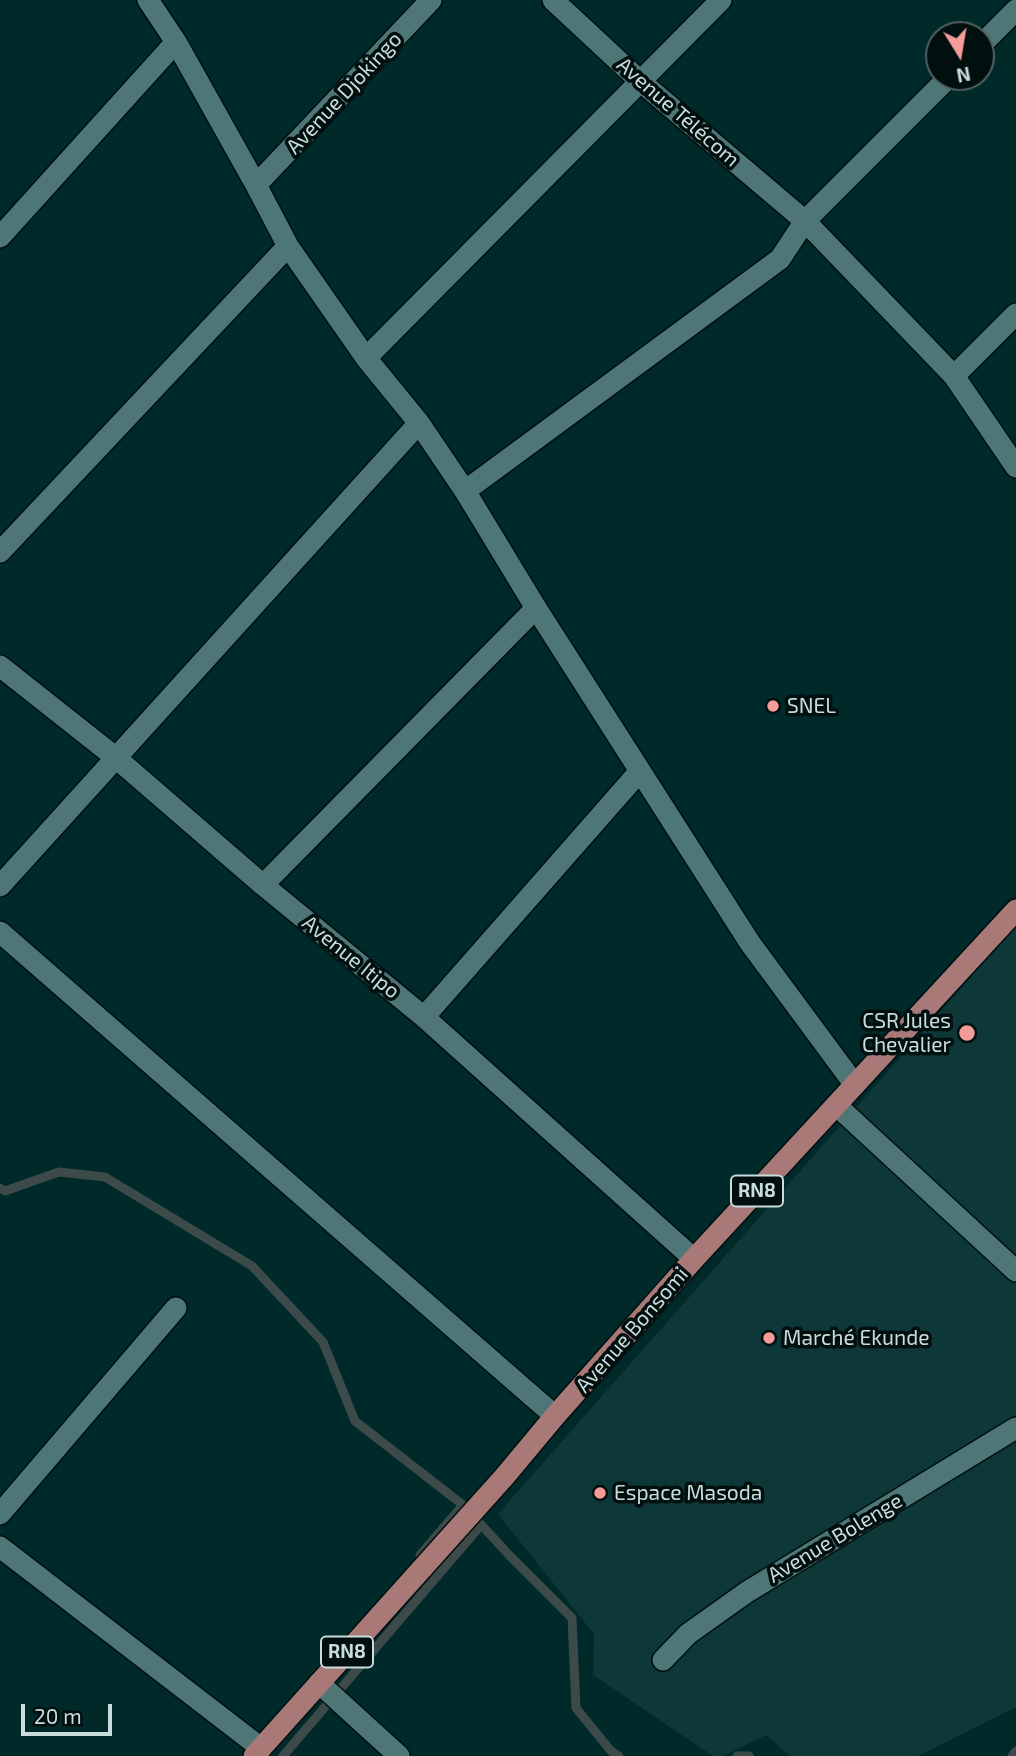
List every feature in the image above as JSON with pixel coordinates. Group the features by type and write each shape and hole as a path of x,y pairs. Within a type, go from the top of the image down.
{"main road":[{"name":"Avenue Bonsomi","path":"258,1752 505,1476 694,1259 1016,910"}],"street":[{"name":"Avenue Djokingo","path":"256,185 431,0"},
{"name":"Avenue Télécom","path":"553,0 640,81 805,221 954,376 1016,467"},
{"path":"366,358 721,0"},
{"path":"150,1 176,42 288,246 366,358 419,423 465,491 536,608 750,943 855,1085"},
{"path":"995,31 1016,10"},
{"path":"0,237 176,42"},
{"path":"465,491 780,260 805,221 935,91"},
{"path":"0,552 288,246"},
{"path":"954,376 1016,314"},
{"path":"0,886 419,423"},
{"path":"263,885 536,608"},
{"name":"Avenue Itipo","path":"0,666 114,757 263,885 424,1017 694,1259"},
{"path":"424,1017 640,771"},
{"path":"0,932 555,1416"},
{"path":"836,1105 1016,1271"},
{"path":"0,1514 176,1308"},
{"name":"Avenue Bolenge","path":"663,1660 688,1634 747,1592 1016,1428"},
{"path":"0,1547 258,1752"},
{"path":"318,1683 399,1756"}],"shaded area":[{"path":"1016,926 1016,1707 918,1756 790,1756 766,1735 724,1756 713,1756 593,1675 594,1634 498,1514"}],"waterway":[{"path":"0,1188 5,1191 59,1172 105,1177 252,1266 323,1342 355,1421 463,1505 572,1618 576,1708 611,1751 619,1756"},
{"path":"420,1555 463,1505"},
{"path":"283,1756 481,1525"},
{"path":"1012,1756 1016,1751"},
{"path":"737,1756 749,1756"}],"place":[{"name":"SNEL","path":"773,706"},
{"name":"CSR Jules Chevalier","path":"967,1033"},
{"name":"Marché Ekunde","path":"769,1338"},
{"name":"Espace Masoda","path":"600,1493"}]}
